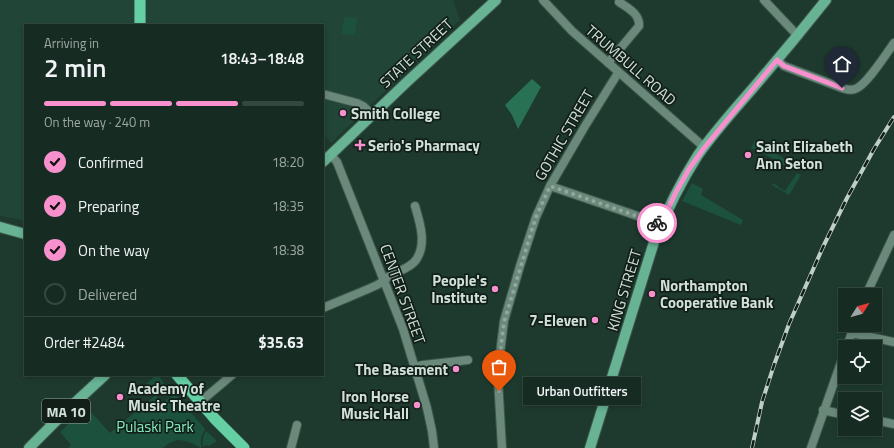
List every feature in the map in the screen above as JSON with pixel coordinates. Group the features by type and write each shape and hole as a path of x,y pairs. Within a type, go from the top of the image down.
{"highway":[{"path":"140,0 140,24"},
{"path":"178,376 222,427 244,448"}],"main road":[{"name":"STATE STREET","path":"327,158 496,0"},
{"name":"KING STREET","path":"590,448 636,298 661,224 676,192 689,169 704,148 798,36 826,0"},
{"path":"0,227 24,234"},
{"name":"MA 10","path":"29,448 104,376"}],"street":[{"name":"TRUMBULL ROAD","path":"543,0 572,31 704,148"},
{"path":"764,0 798,36"},
{"path":"608,63 639,26 639,20 636,15 619,2"},
{"path":"777,60 784,66 846,90 851,90 857,89 865,82 894,43"},
{"name":"GOTHIC STREET","path":"502,448 498,379 504,322 530,236 536,217 550,186 618,73"},
{"path":"324,94 357,103 373,115"},
{"name":"CENTER STREET","path":"327,158 337,162 403,329 427,408 434,448"},
{"path":"550,186 661,224"},
{"path":"324,308 384,281 392,275 409,267 416,260 420,250 422,237 415,206"},
{"path":"869,288 894,235"},
{"path":"862,332 894,342"},
{"path":"415,367 468,360"},
{"path":"810,448 838,370"},
{"path":"200,402 231,376"},
{"path":"823,410 838,413"},
{"path":"882,421 894,424"},
{"path":"291,448 297,425"}],"shaded area":[{"name":"Smith College","path":"0,0 453,0 460,20 331,143 324,133 324,24 24,24 24,222 0,216"}],"green space":[{"path":"344,17 357,18 355,35 342,34"},
{"path":"532,79 541,87 518,129 512,115 505,105"},
{"path":"755,141 788,161 788,162 787,161 785,166 760,150 756,148 754,150 751,148"},
{"path":"796,173 801,175 789,195 772,185 774,183 785,191"},
{"path":"692,183 703,189 701,195 743,220 741,225 682,201"},
{"path":"155,376 159,376 165,385 153,395 146,385"},
{"name":"Pulaski Park","path":"175,394 205,429 201,440 202,447 200,448 189,442 177,440 163,448 68,448 71,445 60,432 86,407 110,433 156,395 162,403"},
{"path":"206,431 217,441 209,446 203,446 203,438"}],"railway":[{"path":"752,448 762,402 789,324 823,247 847,198 874,149 894,117"}],"way so far":[{"path":"499,391 499,362 504,322 536,217 550,186 657,223"}],"place":[{"name":"Smith College","path":"343,113"},
{"name":"Serio's Pharmacy","path":"360,145"},
{"name":"Saint Elizabeth Ann Seton","path":"748,155"},
{"name":"People's Institute","path":"495,289"},
{"name":"Northampton Cooperative Bank","path":"652,294"},
{"name":"7-Eleven","path":"595,320"},
{"name":"The Basement","path":"456,369"},
{"name":"Urban Outfitters","path":"499,391"},
{"name":"Academy of Music Theatre","path":"120,397"},
{"name":"Iron Horse Music Hall","path":"417,405"}],"route":[{"path":"657,223 661,224 689,169 704,148 777,60 784,66 842,88"}]}
